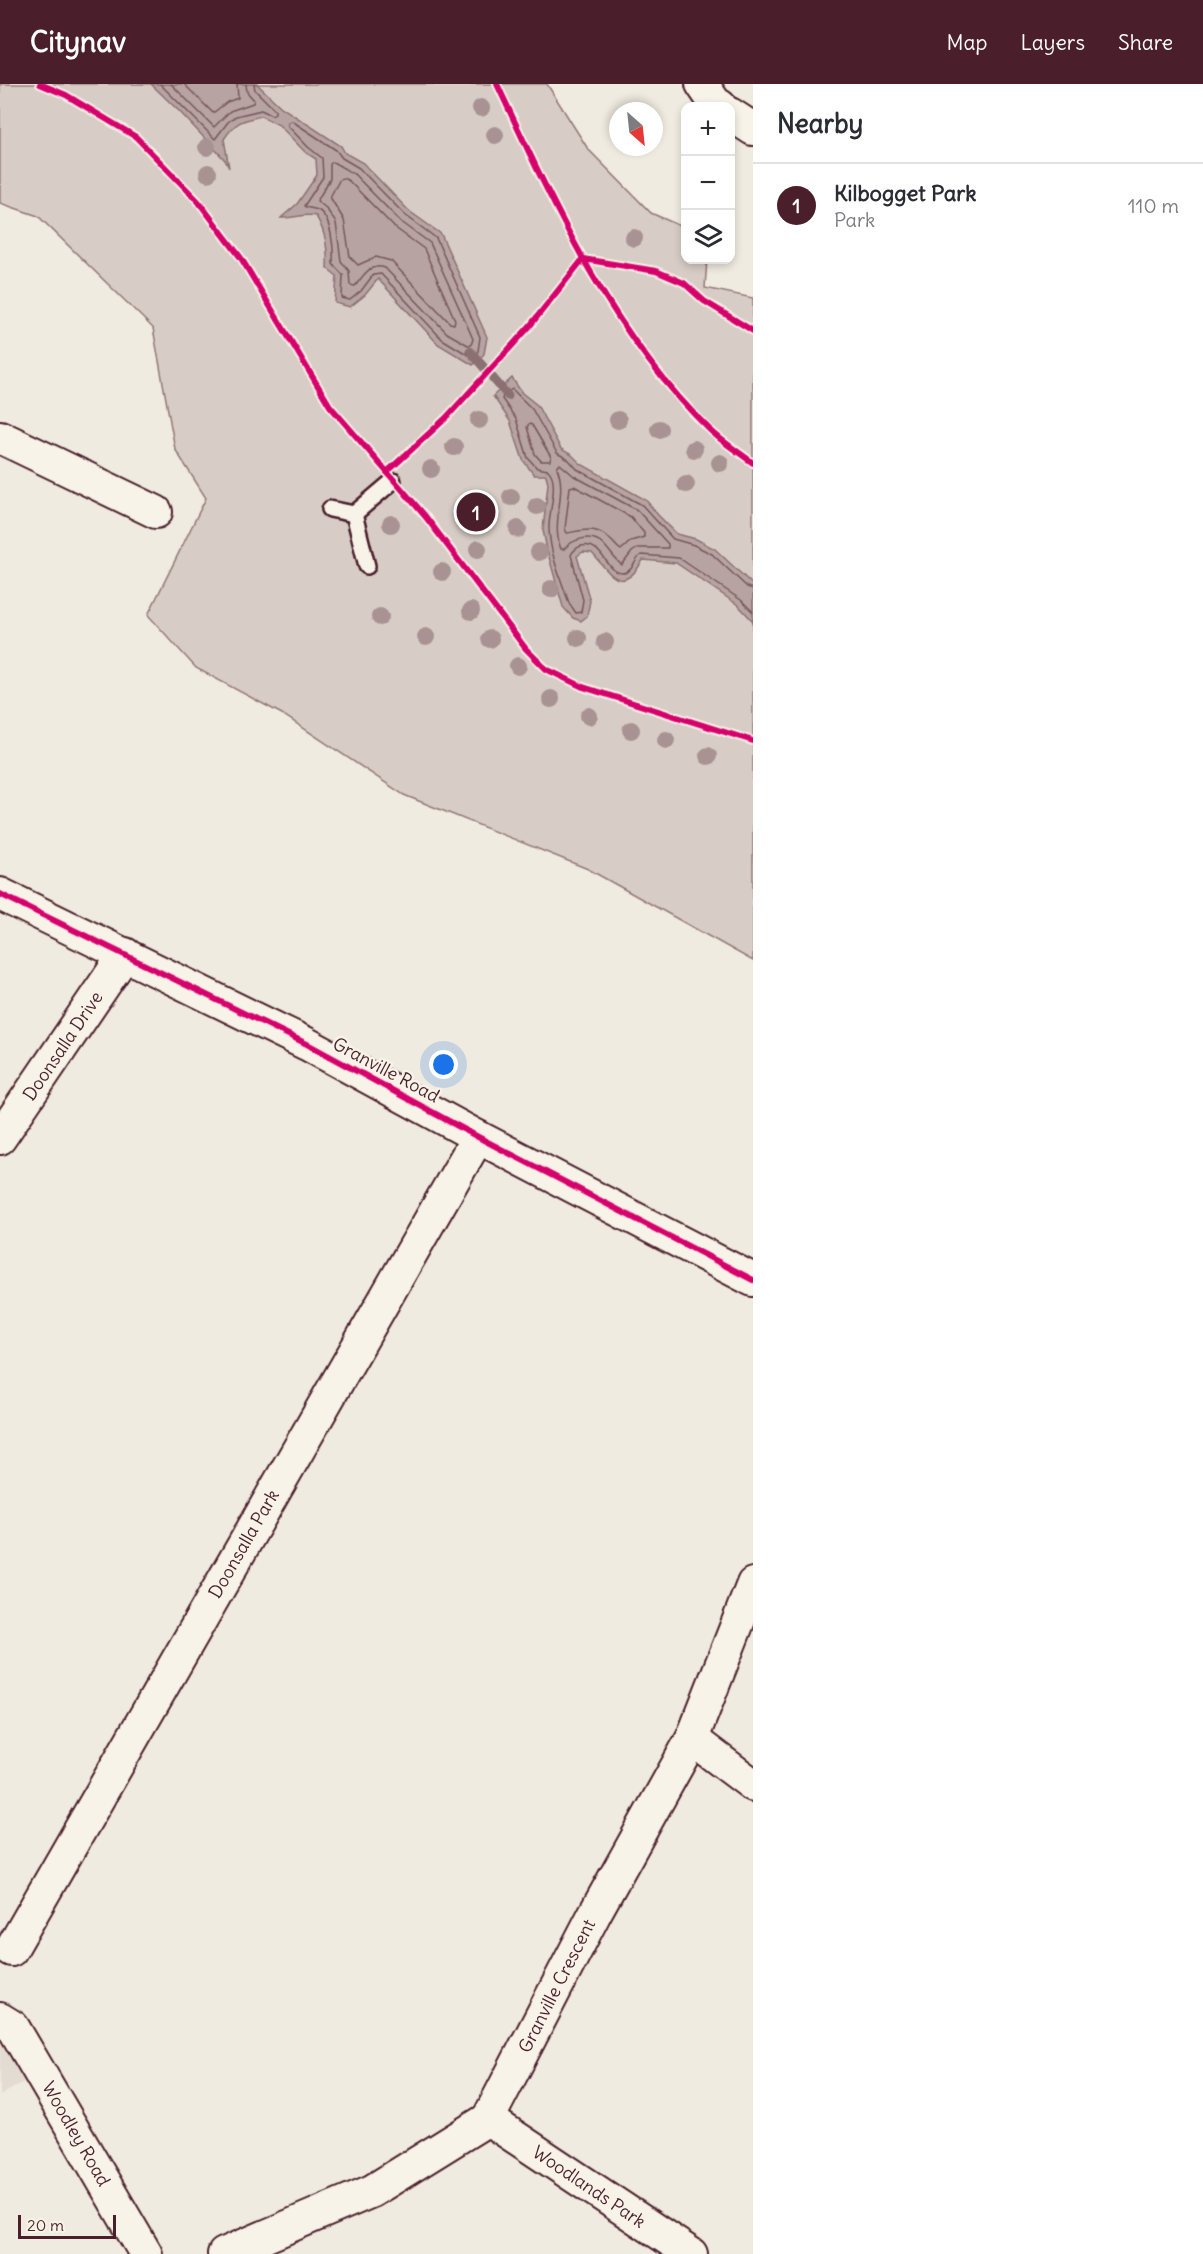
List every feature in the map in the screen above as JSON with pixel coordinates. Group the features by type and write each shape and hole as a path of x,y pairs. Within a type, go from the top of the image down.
{"street":[{"path":"702,84 714,102"},
{"path":"735,117 753,129"},
{"path":"0,437 156,512"},
{"name":"Granville Road","path":"0,894 307,1044 478,1137 753,1280"},
{"name":"Doonsalla Drive","path":"0,1138 125,954"},
{"name":"Doonsalla Park","path":"11,1950 478,1137"},
{"name":"Granville Crescent","path":"488,2119 595,1913 692,1739 753,1584"},
{"path":"692,1739 753,1785"},
{"name":"Woodley Road","path":"0,2019 14,2027 146,2254"},
{"path":"224,2254 372,2191 488,2119"},
{"name":"Woodlands Park","path":"488,2119 691,2254"}],"lane":[{"path":"354,514 393,481"},
{"path":"330,509 354,514"},
{"path":"354,514 367,566"}],"shaded area":[{"path":"0,84 547,84 588,149 651,213 681,226 681,264 707,264 705,288 753,298 753,961 588,869 404,795 282,714 196,668 148,615 206,498 175,449 153,328 38,216 0,203"},
{"path":"0,2041 25,2081 0,2096"}],"water":[{"path":"151,84 257,84 281,107 341,146 345,153 363,163 409,211 441,234 487,337 484,354 473,365 438,344 378,279 365,295 350,307 335,303 337,276 327,268 326,241 316,216 281,218 297,204 317,175 316,159 305,152 279,125 261,116 240,123 224,139 229,168 225,160"},
{"path":"512,378 522,393 537,405 561,449 581,464 646,500 677,534 696,539 715,549 753,585 753,621 738,605 676,563 643,560 636,571 623,579 611,574 592,553 583,552 577,556 590,601 587,616 581,621 573,618 563,607 543,530 548,483 546,475 534,475 523,460 510,421 493,396"}],"waterway":[{"path":"470,351 508,396"}],"cycle path":[{"path":"40,84 66,95 136,137 198,201 241,258 330,406 425,516 526,649 546,669 583,687 753,741"},
{"path":"497,84 563,222 614,310 674,392 714,434 753,463"},
{"path":"387,472 446,418 529,327 583,259 656,271 684,283 704,301 753,331"},
{"path":"0,894 307,1044 478,1137 753,1280"}],"place":[{"name":"Kilbogget Park","path":"476,512"}]}
